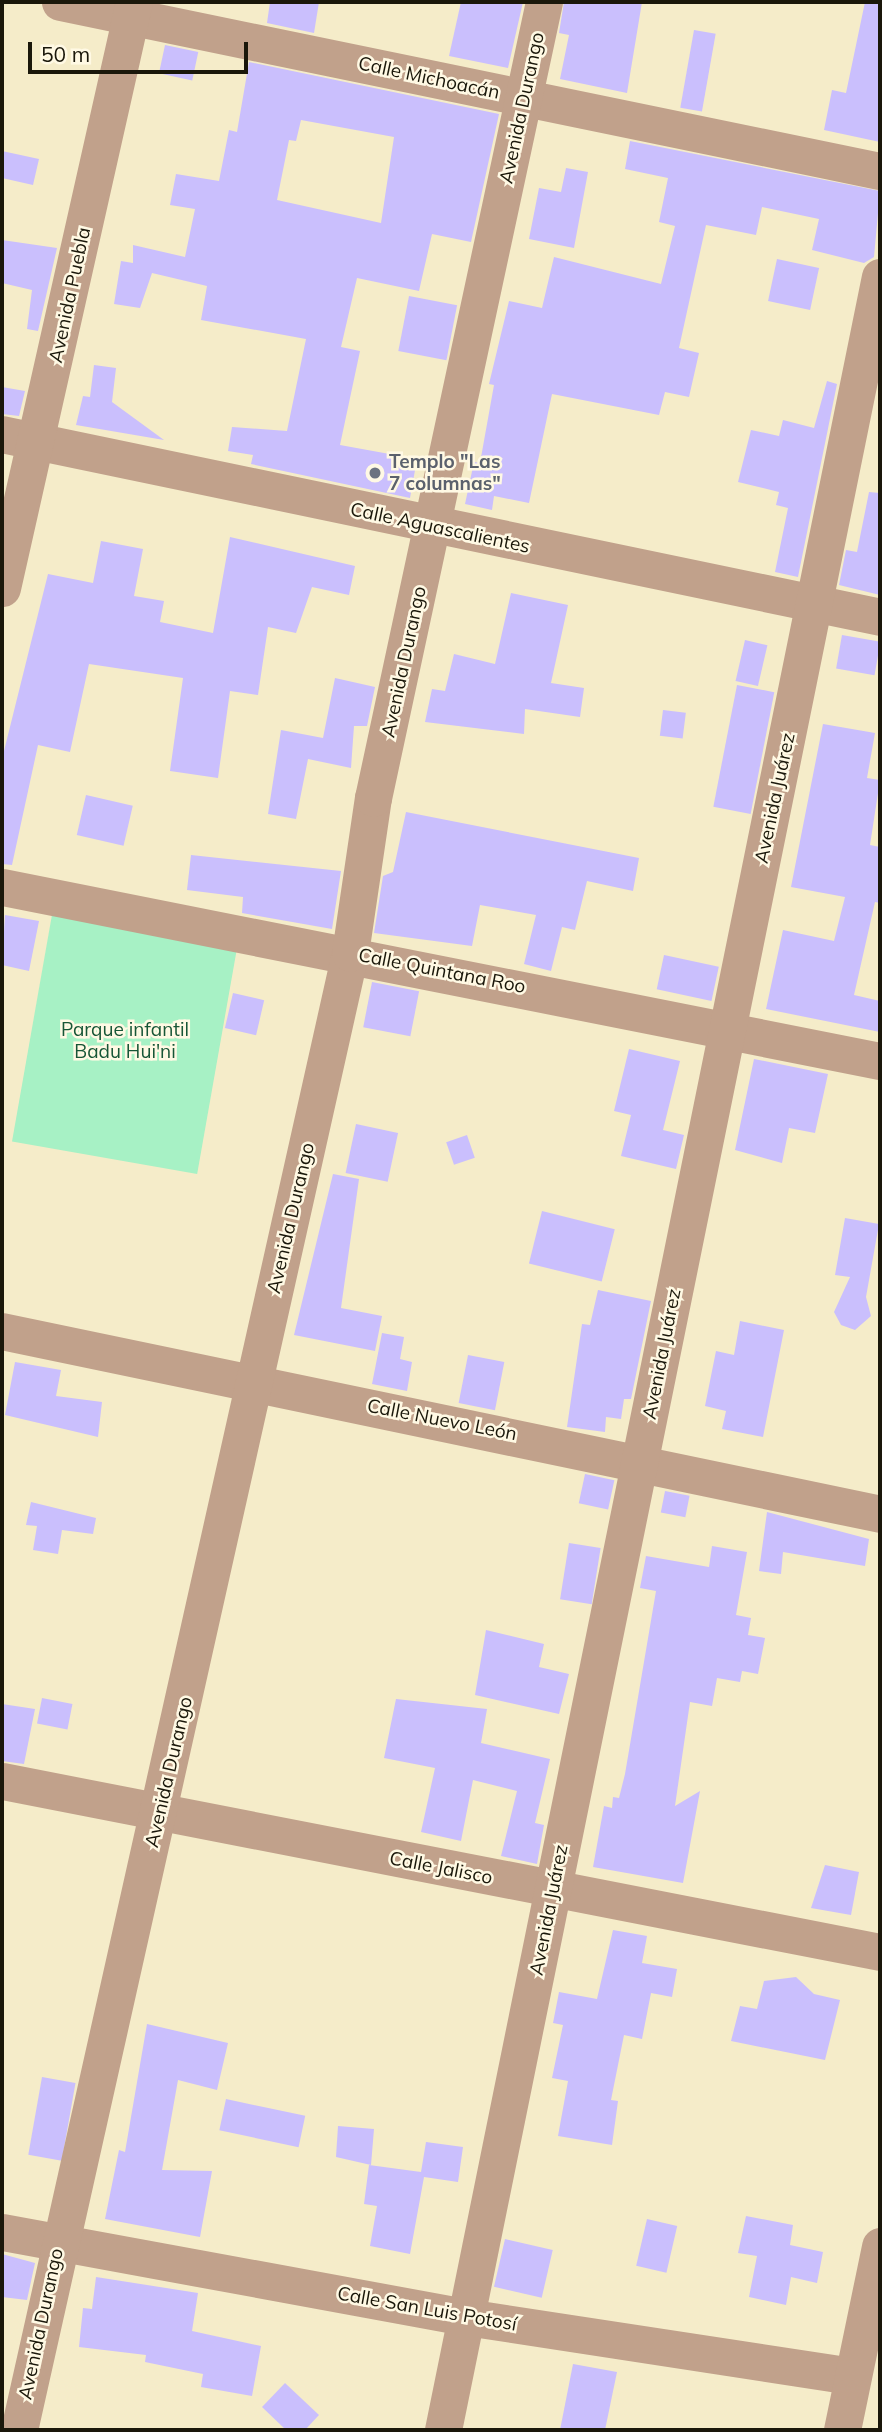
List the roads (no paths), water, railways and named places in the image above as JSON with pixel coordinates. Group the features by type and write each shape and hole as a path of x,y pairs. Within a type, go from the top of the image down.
{"street":[{"name":"Calle Michoacán","path":"60,2 132,10 525,98 880,171"},
{"name":"Avenida Durango","path":"19,2430 58,2243 161,1813 350,953 373,799 544,2"},
{"name":"Avenida Puebla","path":"2,588 39,440 132,10"},
{"name":"Avenida Juárez","path":"443,2430 880,277"},
{"name":"Calle Aguascalientes","path":"2,434 432,528 880,617"},
{"name":"Calle Quintana Roo","path":"2,887 350,953 880,1061"},
{"name":"Calle Nuevo León","path":"2,1331 641,1459 880,1514"},
{"name":"Calle Jalisco","path":"2,1781 880,1952"},
{"name":"Calle San Luis Potosí","path":"2,2232 466,2317 853,2376"},
{"path":"842,2430 853,2376 871,2342 880,2246"}],"place":[{"name":"Templo \"Las 7 columnas\"","path":"375,473"}],"park label":[{"name":"Parque infantil Badu Hui'ni","path":"125,1041"}]}
